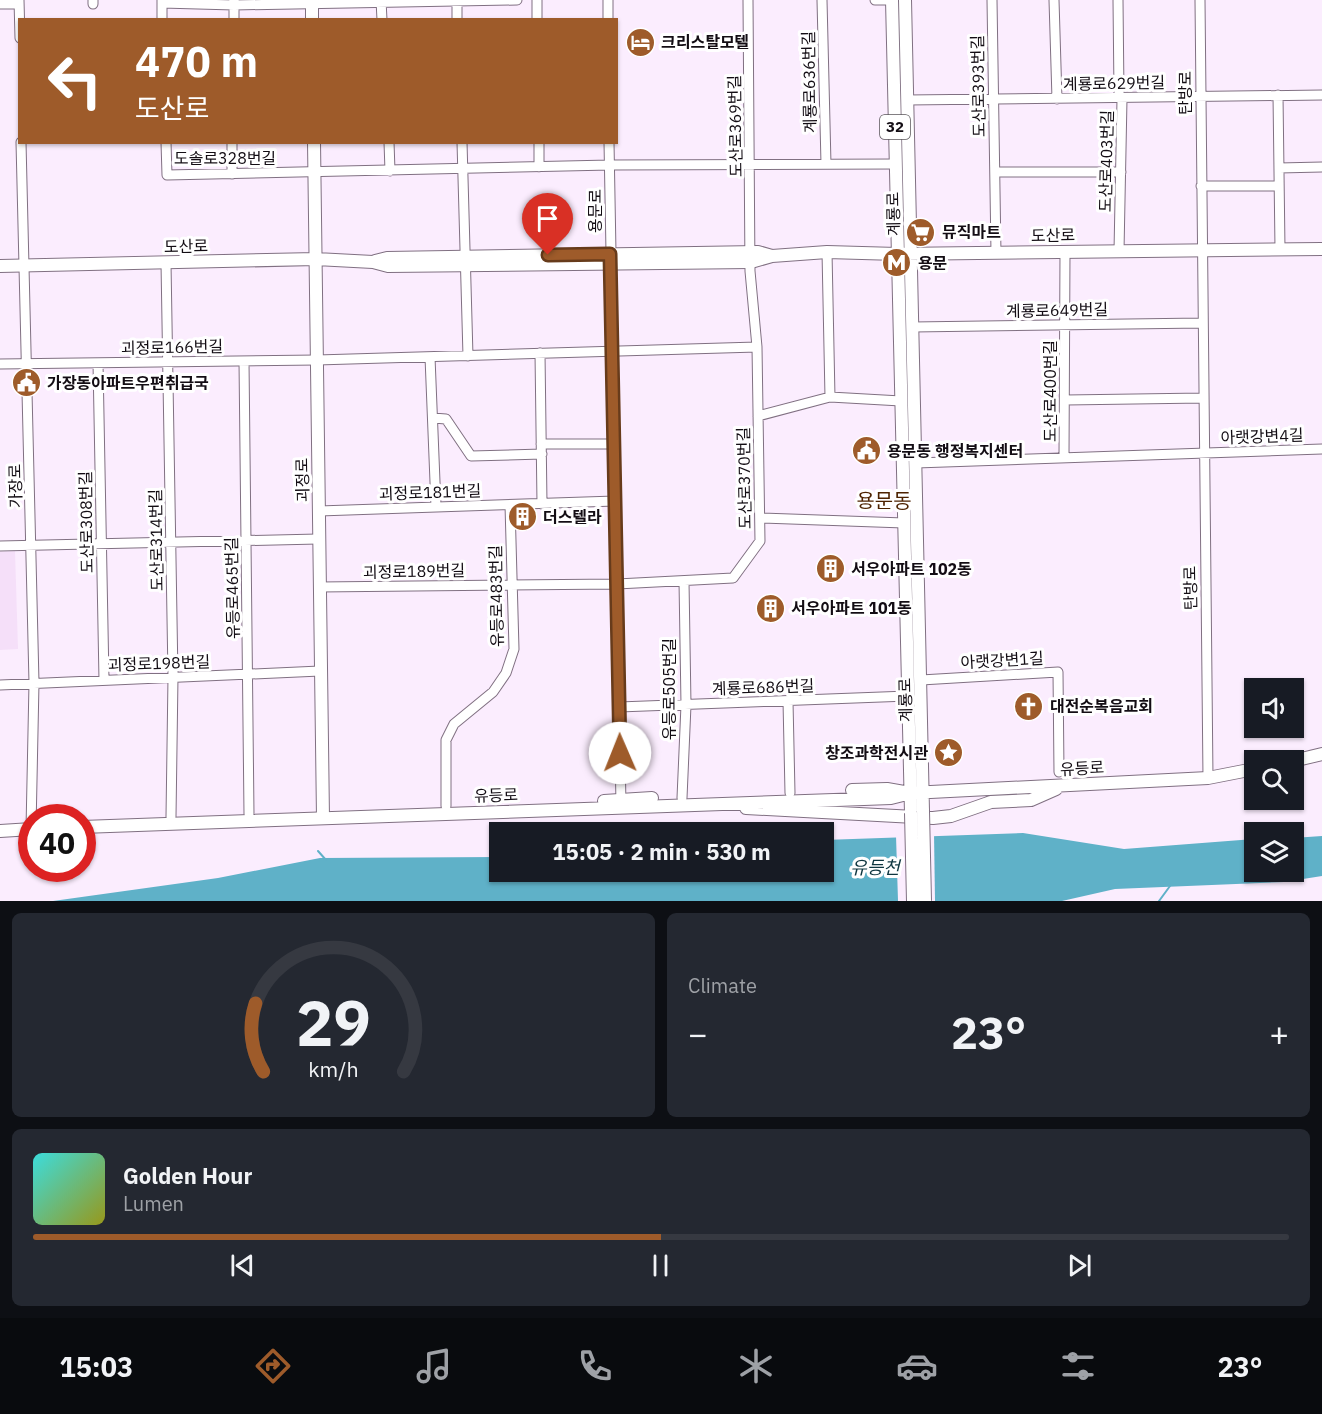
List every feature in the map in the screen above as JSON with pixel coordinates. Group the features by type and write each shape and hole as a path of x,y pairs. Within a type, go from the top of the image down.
{"main road":[{"name":"계룡로","path":"892,0 908,696 917,793"},
{"name":"계룡로","path":"905,0 921,680 913,901"},
{"path":"312,2 312,18"},
{"name":"괴정로","path":"314,144 323,814"},
{"name":"도산로","path":"0,266 316,259 373,262 388,266 465,261 751,257 827,252 897,254 1322,249"},
{"path":"1304,758 1322,754"},
{"name":"유등로","path":"96,826 446,806 724,803 891,798 917,793 1208,778 1244,771"},
{"path":"724,803 749,809 933,818 951,816 991,802 1031,800 1064,785"},
{"name":"유등로","path":"96,820 621,803 887,789 917,793"},
{"name":"계룡로","path":"917,812 925,901"},
{"path":"0,822 18,824"},
{"path":"0,831 18,828"}],"street":[{"path":"162,18 162,2 517,0"},
{"path":"537,0 537,18"},
{"path":"608,0 608,18"},
{"name":"도산로369번길","path":"748,0 751,257"},
{"name":"계룡로636번길","path":"822,0 826,164"},
{"path":"875,0 892,0"},
{"name":"도산로393번길","path":"992,0 996,253"},
{"path":"1054,0 1057,99"},
{"name":"도산로403번길","path":"1118,0 1119,94 1122,99 1119,251"},
{"name":"탄방로","path":"1200,0 1208,778"},
{"path":"457,1 458,18"},
{"path":"0,4 19,2 19,18"},
{"path":"381,2 382,18"},
{"path":"1278,95 1280,249"},
{"name":"계룡로629번길","path":"907,100 1322,95"},
{"name":"가장로","path":"21,144 34,683 31,804"},
{"name":"도솔로328번길","path":"166,144 167,175 610,165"},
{"path":"232,144 232,174"},
{"path":"389,144 390,171"},
{"path":"462,144 468,356"},
{"path":"539,144 539,167"},
{"name":"용문로","path":"609,144 621,803"},
{"path":"610,165 896,164"},
{"path":"1279,168 1322,167"},
{"path":"995,172 1121,172"},
{"path":"1201,186 1279,186"},
{"path":"827,252 830,397"},
{"name":"도산로400번길","path":"1064,458 1065,252"},
{"name":"도산로370번길","path":"617,584 733,578 760,541 757,347 751,257"},
{"name":"도산로314번길","path":"166,263 173,677 171,817"},
{"name":"계룡로649번길","path":"913,327 1202,323"},
{"path":"612,351 757,347"},
{"name":"괴정로166번길","path":"0,364 317,360 612,351"},
{"path":"540,353 542,504"},
{"path":"430,357 436,507"},
{"name":"유등로465번길","path":"244,361 249,814"},
{"name":"도산로308번길","path":"98,363 104,680"},
{"path":"758,416 830,397 901,400"},
{"path":"1066,400 1203,398"},
{"path":"433,418 446,419 471,456 614,444"},
{"name":"아랫강변4길","path":"1203,453 1322,448"},
{"path":"916,463 1203,453"},
{"name":"괴정로181번길","path":"319,511 615,501"},
{"name":"유등로483번길","path":"446,806 446,740 454,724 493,692 506,673 514,649 510,505"},
{"path":"760,518 904,523"},
{"path":"0,546 318,539"},
{"name":"유등로505번길","path":"682,798 686,705 684,581"},
{"name":"괴정로189번길","path":"319,587 617,584"},
{"name":"괴정로198번길","path":"0,685 320,671"},
{"name":"아랫강변1길","path":"921,680 1058,672 1059,771"},
{"name":"계룡로686번길","path":"619,707 908,696"},
{"path":"788,701 790,793"}],"shaded area":[{"path":"15,551 18,649 0,650 0,552"}],"water":[{"name":"유등천","path":"1023,833 1124,849 1244,840 1244,882 1284,882 1115,889 1062,901 53,901 218,878 320,858 489,857 489,882 834,882 834,840"},
{"path":"1322,836 1322,876 1304,879 1304,837"}],"pier":[{"path":"934,833 935,901 898,901 896,835"}],"waterway":[{"path":"318,851 326,860"},
{"path":"1159,901 1170,886"}],"place":[{"name":"크리스탈모텔","path":"640,42"},
{"name":"뮤직마트","path":"921,232"},
{"name":"용문","path":"897,263"},
{"name":"가장동아파트우편취급국","path":"26,383"},
{"name":"용문동 행정복지센터","path":"866,451"},
{"name":"더스텔라","path":"522,517"},
{"name":"서우아파트 102동","path":"830,569"},
{"name":"서우아파트 101동","path":"770,608"},
{"name":"대전순복음교회","path":"1029,706"},
{"name":"창조과학전시관","path":"949,753"}],"district":[{"name":"용문동","path":"884,501"}],"route":[{"path":"548,255 610,254 620,753"}]}
